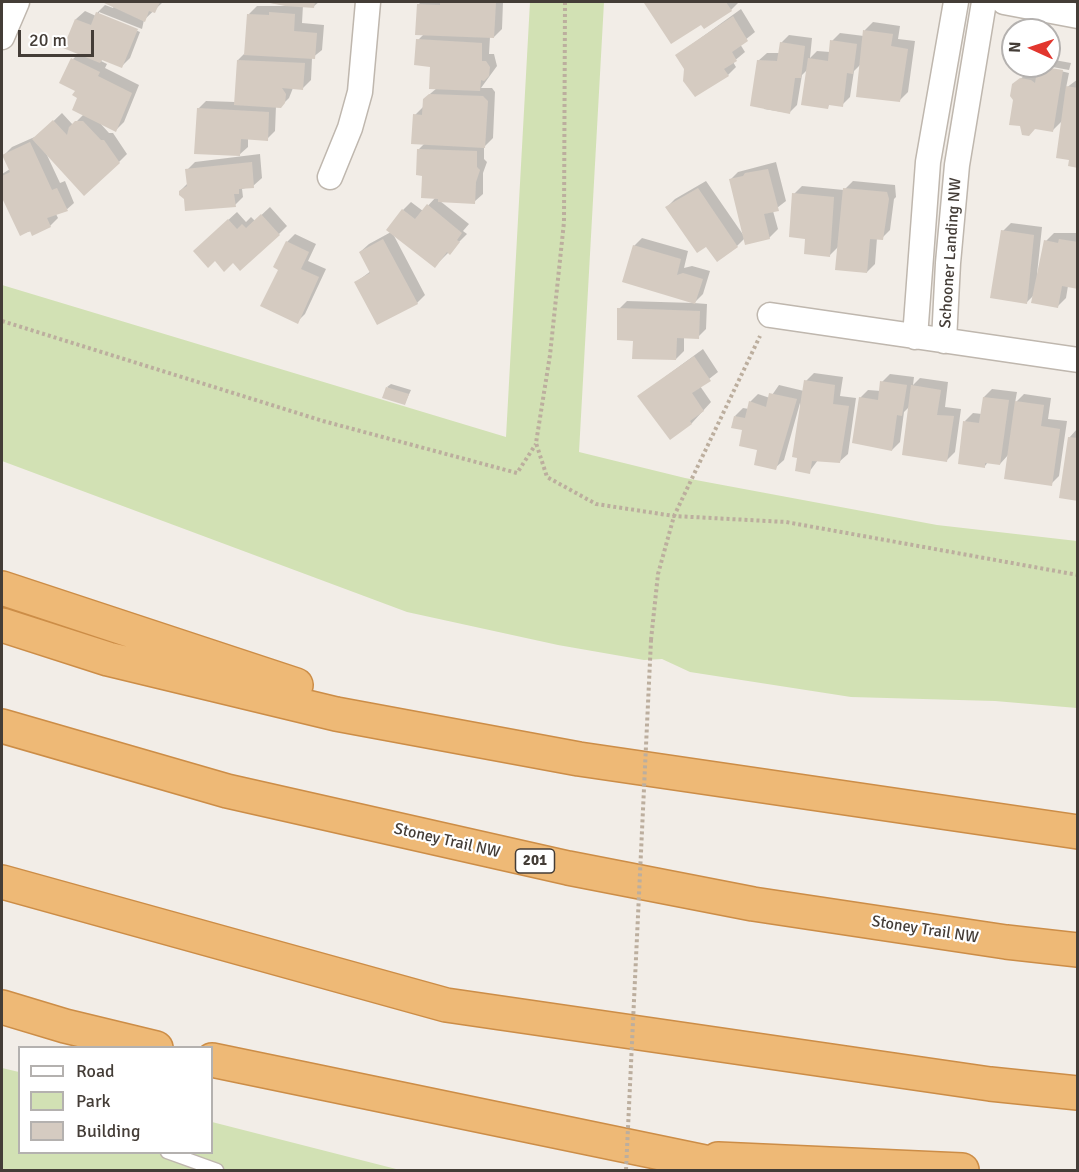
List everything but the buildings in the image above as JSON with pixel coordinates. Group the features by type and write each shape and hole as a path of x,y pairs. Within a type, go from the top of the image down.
{"highway":[{"path":"2,588 452,735"},
{"path":"2,625 119,662 336,714 579,759 1077,832"},
{"name":"Stoney Trail NW","path":"2,726 227,791 568,868 753,904 1006,942 1077,950"},
{"path":"2,882 446,1005 990,1084 1077,1092"},
{"path":"2,1007 65,1026 152,1046"},
{"path":"213,1060 743,1170"},
{"path":"674,1157 962,1170"}],"street":[{"path":"2,37 16,2"},
{"path":"330,177 350,128 360,92 368,2"},
{"name":"Schooner Landing NW","path":"915,337 928,162 956,2"},
{"name":"Schooner Landing NW","path":"944,340 957,165 984,2"},
{"path":"1004,2 1077,16"},
{"name":"Schooner Landing NW","path":"928,162 957,165"},
{"path":"770,315 1077,360"}],"lane":[{"path":"173,1154 217,1170"}],"path":[{"path":"2,321 323,420 517,473 536,444 550,355 564,222 565,2"},
{"path":"626,1170 651,640 658,574 674,516 770,315"},
{"path":"536,444 547,477 596,504 674,516 786,522 1077,575"}],"green space":[{"path":"530,2 604,2 579,452 685,478 937,525 1077,541 1077,708 995,701 851,697 690,672 662,659 644,660 558,645 407,612 2,461 2,285 506,437"},
{"path":"2,1068 18,1072 18,1154 213,1154 213,1122 400,1170 2,1170"}]}
